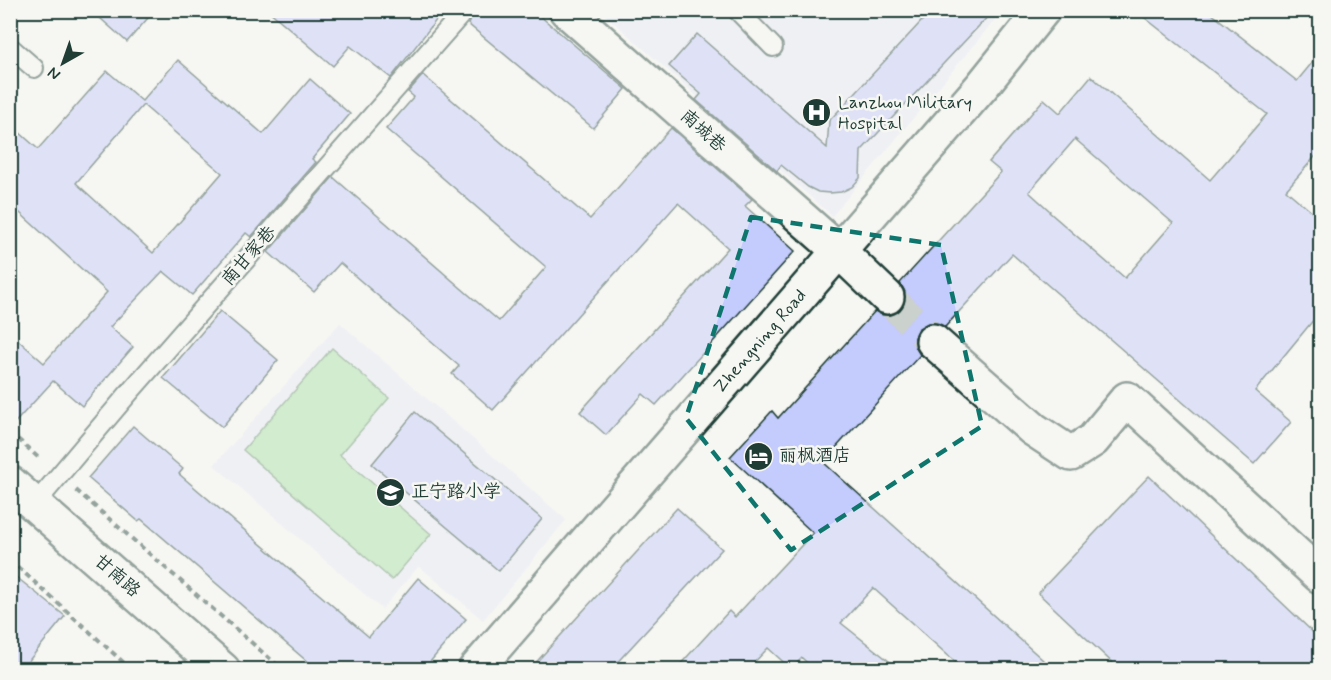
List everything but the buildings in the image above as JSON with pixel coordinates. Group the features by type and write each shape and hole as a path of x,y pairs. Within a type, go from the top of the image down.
{"street":[{"name":"南城巷","path":"566,10 839,251 887,297"},
{"name":"Zhengning Road","path":"474,669 982,86 1043,10"},
{"path":"933,341 1033,429 1071,454 1093,440 1127,399 1320,576"},
{"name":"甘南路","path":"10,483 223,669"}],"lane":[{"name":"南甘家巷","path":"35,504 128,394 465,10"},
{"path":"737,10 773,47"},
{"path":"10,47 34,68"}],"path":[{"path":"10,432 283,669"},
{"path":"10,561 132,669"}],"highlighted area":[{"path":"751,217 941,245 982,426 791,550 686,418"}],"shaded area":[{"name":"Lanzhou Military Hospital","path":"601,11 1002,11 832,216"},
{"name":"正宁路小学","path":"340,323 566,520 483,620 419,566 382,609 214,465"}],"green space":[{"path":"332,348 389,398 340,455 431,534 392,580 243,450"}],"tunnel":[{"path":"887,297 933,341"}],"place":[{"name":"Lanzhou Military Hospital","path":"817,113"},
{"name":"丽枫酒店","path":"758,456"},
{"name":"正宁路小学","path":"390,492"}]}
